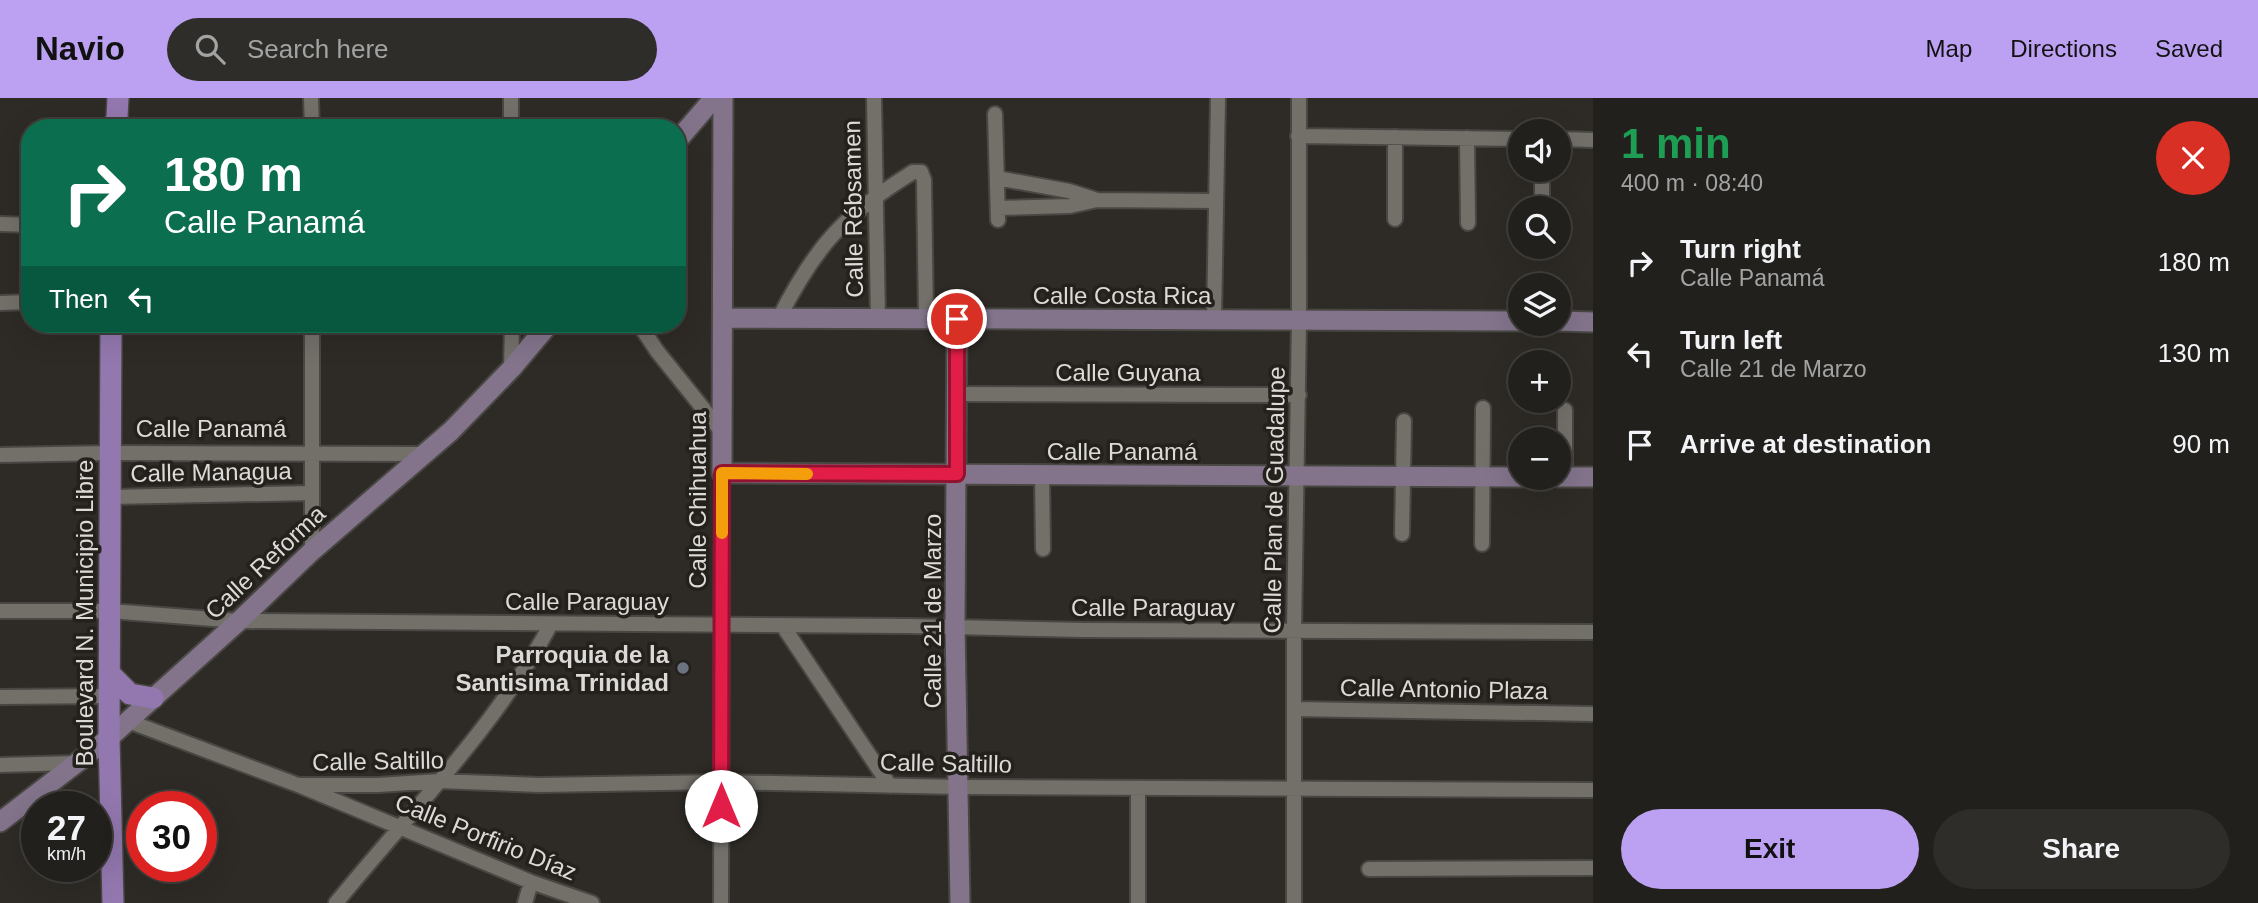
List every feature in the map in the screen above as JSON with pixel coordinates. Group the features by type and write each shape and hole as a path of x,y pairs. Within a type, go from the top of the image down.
{"main road":[{"path":"109,119 111,100"},
{"path":"111,100 116,119"},
{"name":"Boulevard N. Municipio Libre","path":"111,333 109,738 113,903"},
{"path":"110,674 130,694 153,698"}],"street":[{"path":"311,98 312,119"},
{"path":"511,98 511,119"},
{"path":"686,130 714,98"},
{"name":"Calle Chihuahua","path":"721,903 723,98"},
{"name":"Calle Rébsamen","path":"874,98 878,318"},
{"path":"1214,320 1218,98"},
{"name":"Calle Plan de Guadalupe","path":"1294,903 1294,630 1299,320 1298,98"},
{"path":"995,114 998,214 1070,206 1097,200 1216,201"},
{"path":"1298,136 1508,139"},
{"path":"1395,137 1395,219"},
{"path":"1467,138 1468,223"},
{"path":"1571,139 1593,140"},
{"path":"779,318 796,284 823,245 853,213 875,196 918,171 923,175 926,318"},
{"path":"997,178 1069,191 1097,200"},
{"path":"0,224 21,225"},
{"path":"0,303 21,302"},
{"name":"Calle Costa Rica","path":"723,318 1508,321"},
{"name":"Calle 21 de Marzo","path":"957,319 955,627 960,903"},
{"path":"1571,321 1593,322"},
{"path":"312,333 312,551"},
{"path":"511,369 512,333"},
{"name":"Calle Reforma","path":"0,822 109,738 312,551 451,431 542,333"},
{"path":"645,333 722,432"},
{"name":"Calle Guyana","path":"957,394 1298,395"},
{"path":"1482,544 1483,408"},
{"path":"1402,534 1404,421"},
{"name":"Calle Panamá","path":"0,455 312,452 422,454"},
{"name":"Calle Panamá","path":"722,473 1508,477"},
{"path":"1042,475 1043,549"},
{"path":"1571,477 1593,477"},
{"name":"Calle Managua","path":"110,497 312,493"},
{"name":"Calle Paraguay","path":"0,611 110,611 239,621 1083,630 1593,632"},
{"path":"336,903 494,713 551,624"},
{"path":"783,626 890,786"},
{"path":"0,697 109,696"},
{"name":"Calle Antonio Plaza","path":"1294,709 1593,714"},
{"name":"Calle Porfirio Díaz","path":"128,720 298,785 531,882 592,903"},
{"path":"0,765 76,763"},
{"name":"Calle Saltillo","path":"298,785 378,785 439,781 539,785 720,782 958,787 1593,790"},
{"path":"1138,788 1138,903"},
{"path":"1369,869 1593,868"},
{"path":"525,903 531,882"}],"slow traffic":[{"path":"722,533 722,473 807,474"}],"place":[{"name":"Parroquia de la Santisima Trinidad","path":"683,668"}],"route":[{"path":"721,806 722,473 957,474 957,319"}]}
